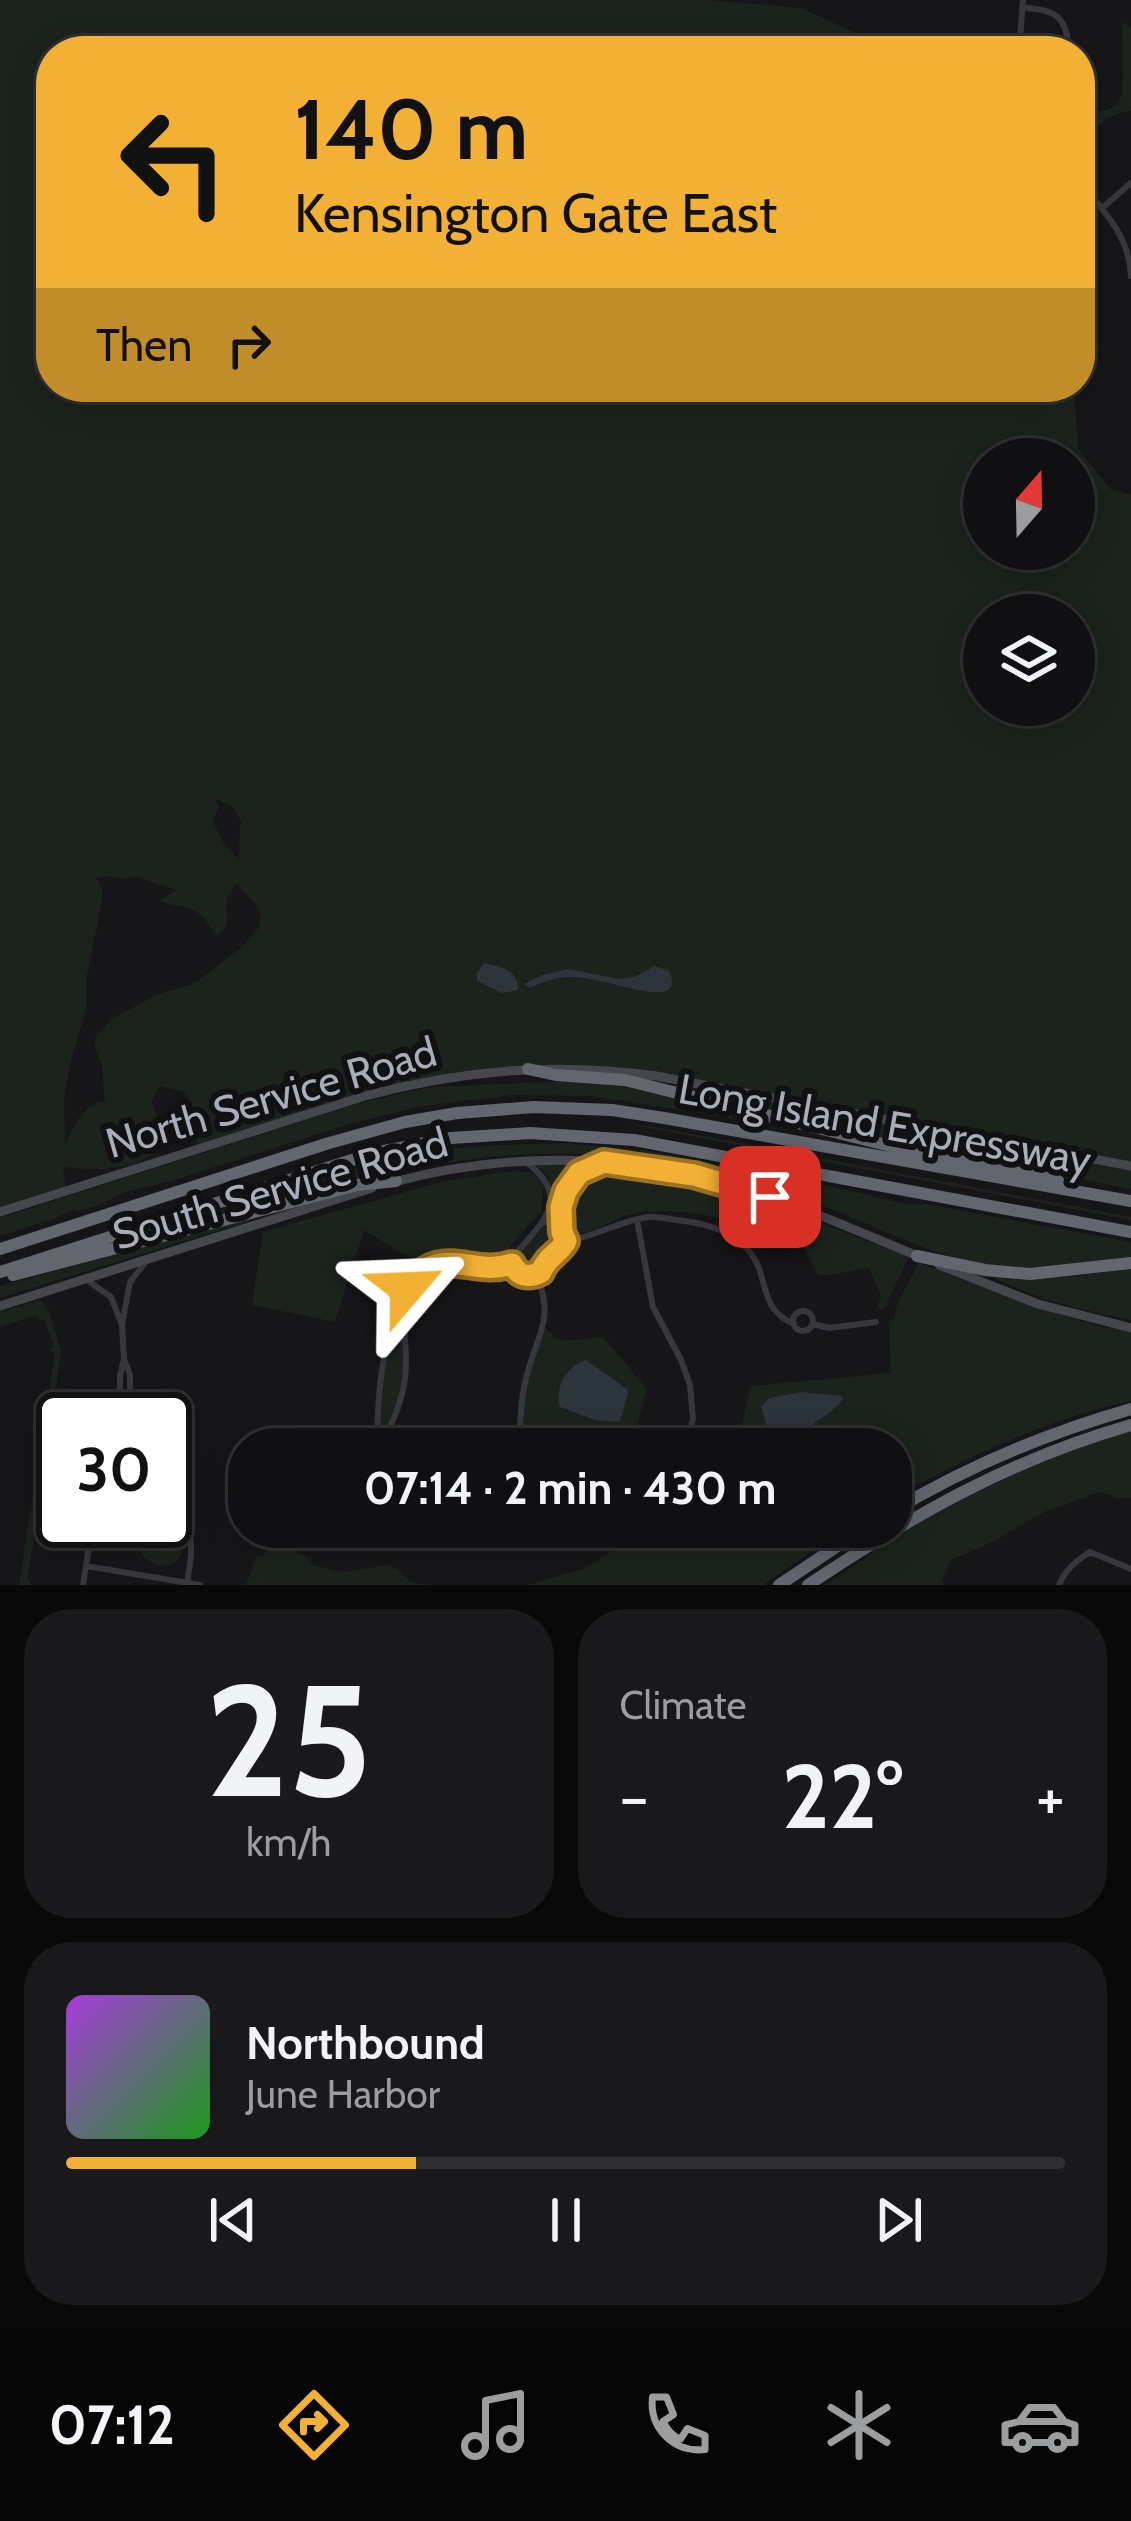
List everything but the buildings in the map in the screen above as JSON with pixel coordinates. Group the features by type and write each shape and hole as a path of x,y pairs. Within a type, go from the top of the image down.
{"highway":[{"path":"528,1069 625,1080 927,1155 1059,1180 1080,1192"},
{"name":"Long Island Expressway","path":"0,1249 356,1135 431,1117 509,1108 586,1108 664,1118 1131,1201"},
{"name":"Long Island Expressway","path":"0,1274 349,1160 451,1138 530,1132 634,1140 1131,1232"},
{"path":"0,1274 56,1265 357,1185 395,1181"},
{"path":"917,1256 1030,1274 1131,1263"},
{"path":"912,1501 1000,1456 1131,1409"},
{"path":"808,1585 955,1495 1051,1452 1131,1425"},
{"path":"779,1585 834,1548"}],"main road":[{"name":"North Service Road","path":"0,1213 377,1093 528,1069 656,1076 1131,1166"},
{"name":"South Service Road","path":"0,1306 395,1181 524,1161 604,1162 733,1185 1038,1304 1131,1328"}],"street":[{"path":"1020,36 1023,4 1058,17 1067,36"},
{"path":"1102,208 1130,180"},
{"path":"1095,200 1124,240 1131,277"},
{"path":"512,1264 549,1210 548,1184 524,1161"},
{"path":"512,1264 524,1275 541,1272 545,1261 562,1248 561,1207 566,1191 579,1173 604,1162"},
{"path":"545,1222 556,1225 564,1236 589,1238 651,1217 727,1232 744,1243 758,1265 769,1305 781,1318 803,1331 812,1324 810,1314 796,1315 794,1324"},
{"path":"637,1220 653,1307 690,1385 691,1428"},
{"path":"120,1392 122,1324 130,1282 148,1260"},
{"path":"376,1428 388,1340 417,1274 446,1262 494,1268 512,1264"},
{"path":"521,1428 525,1380 547,1314 536,1274"},
{"path":"87,1280 111,1297 122,1324"},
{"path":"391,1428 404,1391 407,1343 400,1306"},
{"path":"812,1324 830,1328 876,1322"},
{"path":"124,1360 130,1392"},
{"path":"83,1585 89,1548"},
{"path":"187,1583 192,1548"},
{"path":"1059,1585 1063,1575 1090,1552 1131,1569"},
{"path":"86,1566 200,1585"}],"shaded area":[{"path":"0,0 708,0 801,8 862,36 36,36 36,402 1075,402 1077,438 963,438 963,570 1095,570 1095,470 1110,489 1131,495 1131,1166 656,1076 587,1069 441,1080 201,1145 183,1127 192,1103 185,1092 161,1086 152,1102 160,1125 156,1151 119,1167 63,1166 66,1192 0,1212","holes":["216,799 231,805 242,822 239,861 212,820 219,808","137,877 177,890 160,901 194,910 217,936 226,926 228,897 237,883 257,906 259,927 242,947 195,983 156,995 111,1020 96,1036 105,1102 85,1111 65,1143 64,1099 86,1010 87,975 102,901 96,878"]},
{"path":"1121,22 1131,27 1131,111 1112,116 1095,132 1095,110 1112,108 1121,96"},
{"path":"484,963 512,973 518,990 502,993 477,981"},
{"path":"655,966 669,971 669,989 649,992 571,977 530,988 524,984 568,969 619,979"},
{"path":"596,1080 814,1131 592,1096 512,1095 422,1106 125,1192 97,1206 75,1208 0,1236 0,1218 359,1103 432,1087"},
{"path":"690,1087 1131,1169 1131,1189 910,1146"},
{"path":"628,1124 1131,1217 1131,1220"},
{"path":"562,1143 650,1151 908,1205 926,1204 1131,1242 1131,1258 1035,1268 977,1263 803,1199 724,1176 617,1156 550,1153 484,1158 353,1181 158,1233 290,1187 403,1156"},
{"path":"532,1163 588,1164 565,1180 557,1207 553,1207 549,1176"},
{"path":"596,1167 693,1179 737,1191 909,1257 883,1310 877,1308 881,1297 869,1268 818,1275 801,1236 759,1247 748,1233 722,1219 673,1211 628,1215 575,1233 565,1225 566,1202 576,1180"},
{"path":"532,1172 543,1185 541,1212 501,1262 448,1259 421,1265 364,1230 335,1322 252,1305 263,1232 441,1182"},
{"path":"252,1220 0,1298 0,1286"},
{"path":"545,1222 555,1225 566,1241 541,1272 533,1276 516,1272 513,1257"},
{"path":"919,1263 1036,1307 1131,1331 1131,1401 1007,1441 912,1489 912,1428 741,1428 751,1386 891,1373 889,1322"},
{"path":"1131,1268 1131,1320 1056,1302 985,1273 1058,1277"},
{"path":"41,1300 61,1352 55,1392 49,1392 55,1353 49,1350 54,1347 45,1320 36,1315 0,1327 0,1312"},
{"path":"400,1306 407,1343 403,1398 389,1428 380,1428 382,1364"},
{"path":"543,1327 561,1341 603,1337 647,1389 637,1428 533,1428 520,1424"},
{"path":"586,1360 627,1389 620,1422 595,1420 560,1407 564,1379"},
{"path":"801,1392 843,1399 810,1428 767,1428 761,1407 770,1398"},
{"path":"1131,1431 1131,1498 1100,1492 1046,1511 951,1560 944,1585 825,1585 880,1548 912,1548 912,1526 920,1521 1055,1456"},
{"path":"36,1475 31,1585 19,1585"},
{"path":"142,1548 180,1548 182,1552 163,1566 141,1553"},
{"path":"266,1548 290,1548 314,1566 344,1572 387,1565 412,1583 432,1585 246,1585 257,1555 264,1556"},
{"path":"616,1548 817,1548 763,1585 528,1585 586,1568"}],"route":[{"path":"407,1288 417,1274 446,1262 494,1268 512,1264 524,1275 541,1272 545,1261 566,1241 561,1207 566,1191 579,1173 604,1162 694,1175 770,1197"}]}
